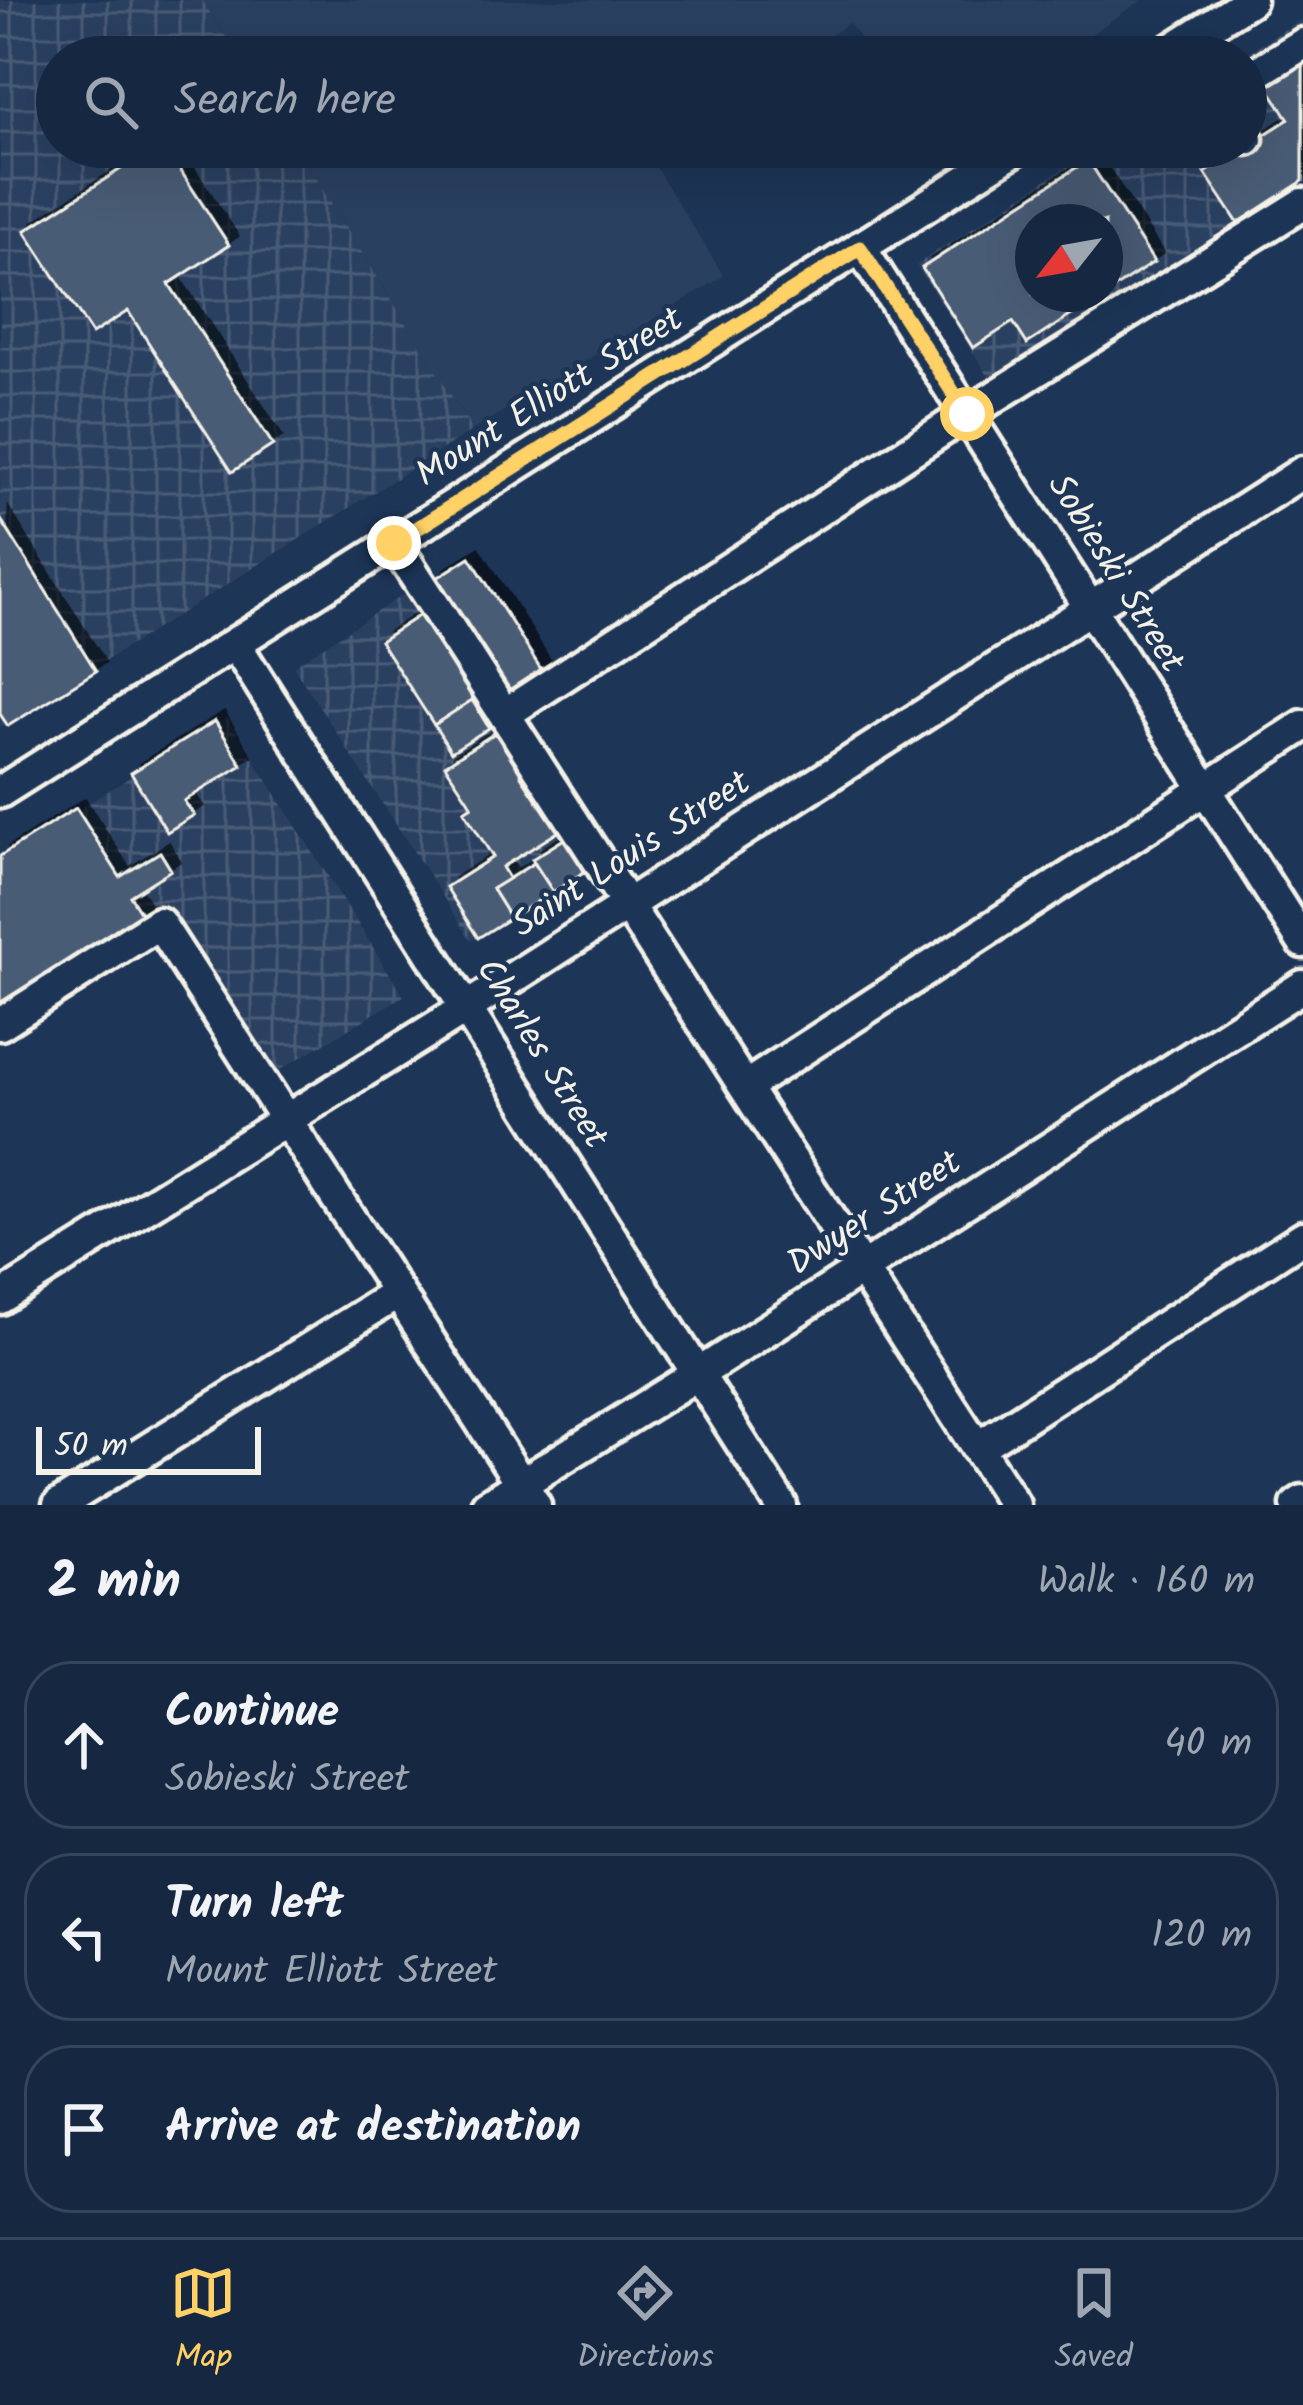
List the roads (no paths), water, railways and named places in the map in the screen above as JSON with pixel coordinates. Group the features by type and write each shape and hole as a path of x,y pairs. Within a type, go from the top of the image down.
{"street":[{"path":"1201,36 1250,0"},
{"path":"1267,66 1303,44"},
{"name":"Mount Elliott Street","path":"0,792 985,168"},
{"path":"505,714 967,414 1303,204"},
{"name":"Sobieski Street","path":"860,248 1303,943"},
{"name":"Saint Louis Street","path":"0,1298 466,1008 1303,472"},
{"path":"394,543 1014,1505"},
{"name":"Charles Street","path":"235,644 782,1505"},
{"path":"745,1087 1303,726"},
{"path":"0,1024 159,923 528,1494"},
{"name":"Dwyer Street","path":"487,1505 528,1494 698,1374 1303,986"},
{"path":"977,1448 1303,1237"},
{"path":"59,1505 398,1293"}]}
